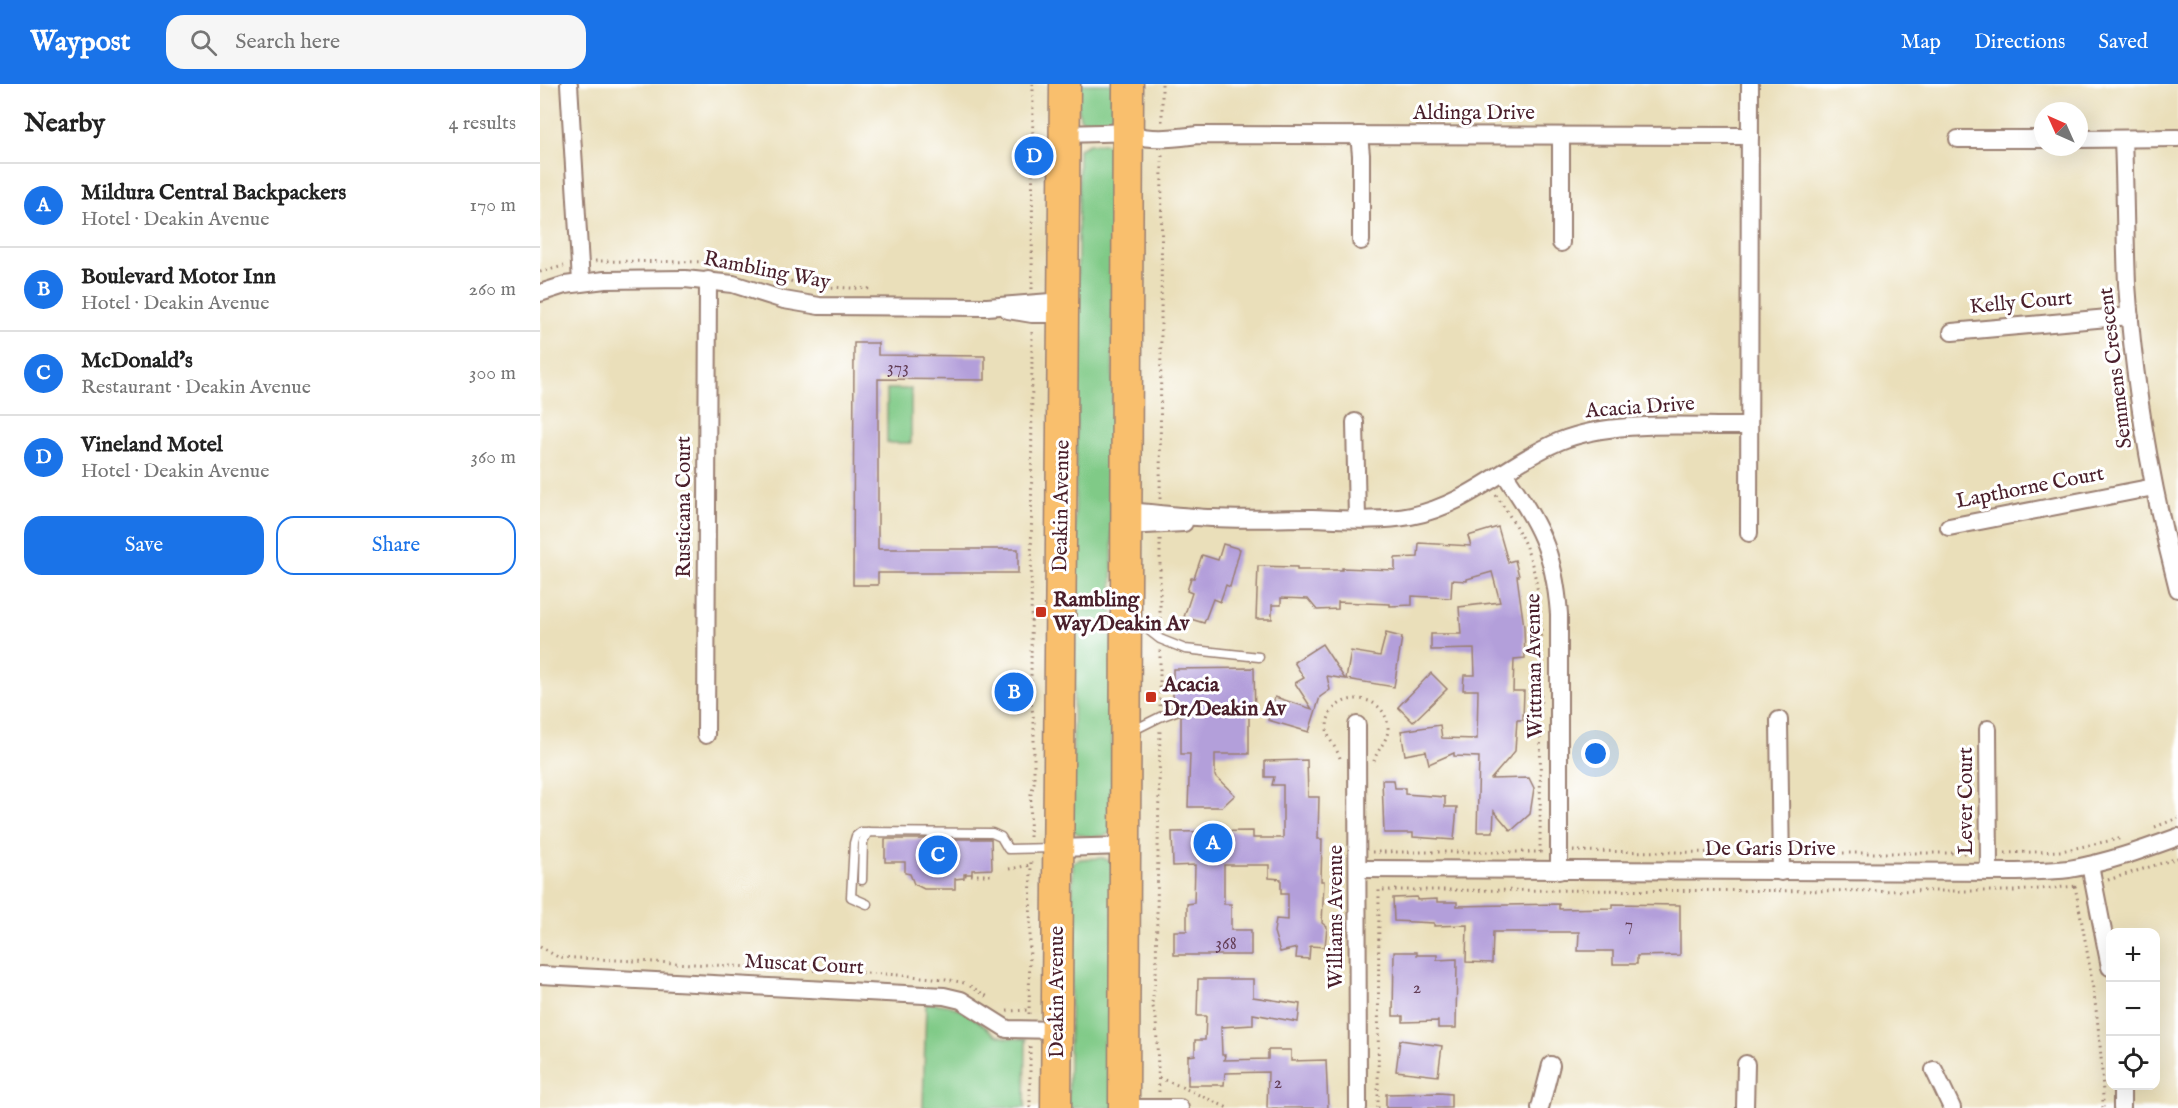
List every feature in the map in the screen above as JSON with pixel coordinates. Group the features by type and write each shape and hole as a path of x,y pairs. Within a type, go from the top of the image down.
{"highway":[{"name":"Deakin Avenue","path":"1056,1108 1043,1030 1044,848 1064,307 1065,84"},
{"path":"1125,1108 1128,84"}],"street":[{"path":"569,84 581,282"},
{"path":"1749,533 1750,84"},
{"name":"Aldinga Drive","path":"1065,134 1128,134 1146,130 1162,135 1750,136"},
{"path":"1359,135 1361,241"},
{"path":"1562,136 1562,243"},
{"path":"2088,139 2178,138"},
{"path":"1958,139 2034,139"},
{"name":"Semmens Crescent","path":"2123,139 2130,316 2142,415 2154,487 2176,571 2178,589"},
{"name":"Rambling Way","path":"540,293 581,282 628,279 708,280 733,284 784,300 819,306 1064,307"},
{"name":"Rusticana Court","path":"706,735 708,280"},
{"name":"Kelly Court","path":"1952,332 2130,316"},
{"path":"1355,422 1357,519"},
{"name":"Acacia Drive","path":"1126,519 1386,518 1431,511 1471,493 1559,441 1600,429 1749,426"},
{"name":"Wittman Avenue","path":"1504,473 1539,527 1553,566 1557,589 1559,614 1559,871"},
{"name":"Lapthorne Court","path":"1949,527 2154,487"},
{"path":"1779,720 1781,872"},
{"name":"Williams Avenue","path":"1357,725 1358,1108"},
{"name":"Lever Court","path":"1988,729 1989,872"},
{"name":"De Garis Drive","path":"1358,869 2042,871 2090,865 2178,837"},
{"path":"1044,848 1125,846"},
{"path":"2090,865 2106,947"},
{"name":"Muscat Court","path":"540,975 944,996 961,1000 1007,1029 1043,1030"},
{"path":"1745,1108 1746,1064"},
{"path":"1540,1108 1551,1065"},
{"path":"1934,1070 1952,1108"},
{"path":"2122,1090 2122,1108"},
{"path":"1125,1108 1180,1108"}],"lane":[{"path":"1128,614 1160,639 1185,649 1259,657"},
{"path":"1126,735 1181,709"},
{"path":"867,904 851,897 854,843 856,836 861,832 992,833 1001,837 1008,849 1044,848"},
{"path":"862,880 863,841 868,832"}],"path":[{"path":"1030,1108 1043,1030 1031,865 1044,848 1031,794 1034,783 1034,722 1031,701 1033,84"},
{"path":"1159,1107 1156,1019 1152,1003 1156,974 1160,861 1162,84"},
{"path":"540,272 580,263 611,260 714,262 747,268 807,286 882,289"},
{"path":"1496,493 1520,533 1534,569 1538,587 1541,623 1540,852"},
{"path":"1009,869 1031,865"},
{"path":"965,875 991,875"},
{"path":"2075,886 2097,1007 2102,1050 2103,1108"},
{"path":"1378,1108 1379,890"},
{"path":"1159,1078 1228,1108"}],"green space":[{"path":"1075,84 1118,84 1114,118 1097,123 1080,118"},
{"path":"1089,144 1107,144 1113,147 1112,832 1092,837 1072,830 1079,149"},
{"path":"887,389 911,389 911,443 887,443"},
{"path":"1103,858 1112,862 1115,1108 1068,1108 1073,862 1081,859"},
{"path":"926,1003 948,1005 964,1011 996,1035 1026,1039 1025,1108 923,1108"}],"building":[{"path":"854,343 878,343 878,355 985,356 985,380 878,379 878,549 1018,549 1018,573 878,573 878,585 853,585"},
{"path":"1498,527 1508,562 1515,560 1519,576 1517,576 1524,627 1525,658 1514,659 1513,691 1524,691 1523,720 1517,720 1515,751 1491,779 1529,778 1534,788 1530,814 1511,831 1494,811 1493,832 1477,832 1479,757 1454,756 1454,753 1429,764 1426,751 1405,755 1401,731 1440,725 1442,738 1477,739 1478,690 1463,690 1464,675 1475,675 1474,649 1431,650 1431,634 1461,634 1459,607 1500,602 1492,572 1467,579 1467,581 1452,580 1451,598 1412,596 1412,605 1390,606 1390,604 1338,602 1338,609 1317,610 1308,599 1281,598 1281,605 1272,605 1272,619 1256,619 1258,566 1297,567 1297,570 1342,570 1342,568 1395,570 1395,558 1418,557 1419,543 1471,546 1468,536"},
{"path":"1223,544 1240,549 1230,587 1226,585 1220,602 1213,599 1204,623 1184,617 1192,593 1187,591 1202,555 1218,560"},
{"path":"1386,633 1402,637 1394,687 1346,679 1351,651 1380,656"},
{"path":"1322,644 1345,679 1327,676 1330,690 1320,697 1309,732 1268,720 1275,697 1312,709 1295,683 1304,678 1294,662"},
{"path":"1254,668 1255,715 1249,713 1249,754 1215,754 1215,776 1235,795 1222,807 1188,807 1190,754 1181,754 1181,716 1186,713 1187,707 1183,703 1173,703 1173,669"},
{"path":"1431,673 1447,689 1413,722 1398,707"},
{"path":"1307,760 1308,797 1319,797 1318,839 1322,839 1321,881 1324,881 1322,923 1327,927 1325,947 1310,946 1309,959 1296,958 1297,948 1280,952 1274,932 1276,919 1288,920 1288,894 1281,894 1281,879 1269,878 1269,865 1224,865 1224,904 1231,904 1231,930 1251,930 1251,955 1174,955 1174,931 1187,931 1187,904 1194,903 1195,865 1173,866 1172,832 1253,831 1253,838 1283,838 1283,785 1272,785 1274,777 1265,777 1265,761"},
{"path":"1382,780 1394,780 1395,788 1405,788 1405,794 1445,797 1445,807 1457,807 1454,840 1413,837 1413,833 1384,833"},
{"path":"885,839 991,839 992,869 972,870 972,874 964,874 964,878 955,879 955,889 924,889 914,884 910,874 905,873 905,862 885,862"},
{"path":"1417,897 1417,900 1437,899 1437,902 1457,902 1457,906 1559,904 1559,909 1613,908 1613,904 1680,905 1680,955 1637,956 1637,964 1613,964 1613,951 1578,951 1579,932 1493,932 1492,963 1466,962 1467,925 1434,926 1434,923 1394,921 1393,898"},
{"path":"1394,952 1437,955 1437,960 1457,959 1456,1028 1438,1028 1438,1021 1403,1022 1403,1016 1393,1016"},
{"path":"1198,979 1253,979 1253,997 1300,1004 1298,1022 1253,1014 1253,1025 1221,1027 1222,1055 1225,1055 1224,1060 1268,1059 1268,1050 1291,1050 1291,1061 1326,1060 1328,1108 1267,1108 1268,1072 1225,1073 1224,1085 1188,1085 1188,1056 1195,1055 1195,1040 1205,1040 1206,1016 1197,1016"},
{"path":"1400,1040 1442,1046 1438,1076 1396,1071"},
{"path":"1386,1094 1451,1094 1451,1108 1386,1108"}],"place":[{"name":"Vineland Motel","path":"1034,156"},
{"name":"Rambling Way/Deakin Av","path":"1041,612"},
{"name":"Boulevard Motor Inn","path":"1014,692"},
{"name":"Acacia Dr/Deakin Av","path":"1151,697"},
{"name":"Mildura Central Backpackers","path":"1213,843"},
{"name":"McDonald's","path":"938,855"}]}
